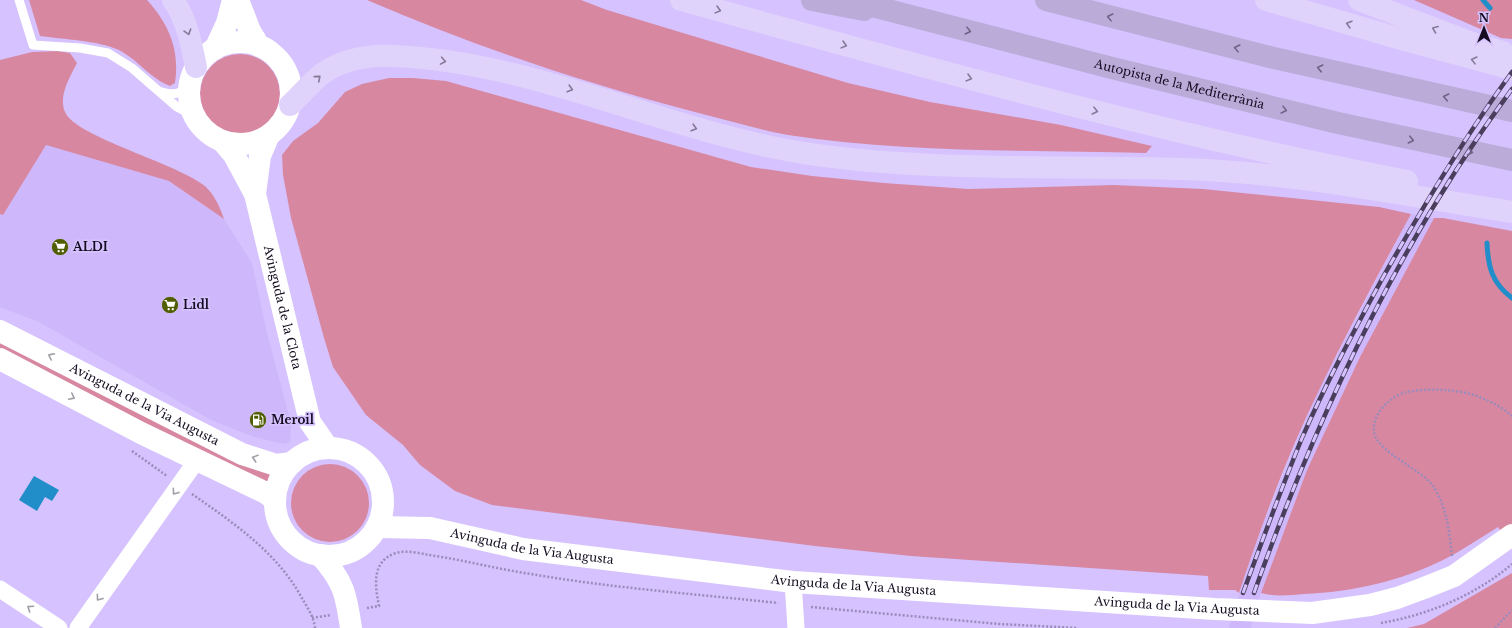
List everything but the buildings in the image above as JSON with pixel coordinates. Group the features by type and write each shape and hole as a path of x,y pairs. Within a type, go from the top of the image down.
{"highway":[{"path":"173,0 184,20 190,38 193,75"},
{"path":"681,0 1127,119 1333,167 1512,200"},
{"path":"812,0 946,25"},
{"name":"Autopista de la Mediterrània","path":"849,0 1338,123 1512,160"},
{"path":"1046,0 1289,61 1512,111"},
{"path":"1266,0 1401,40 1512,69"},
{"path":"1359,0 1475,44 1512,55"},
{"path":"290,105 321,75 344,62 373,56 412,57 468,66 563,87 727,137 820,155 902,164 1001,167 1182,169 1244,173 1317,181 1512,212"}],"street":[{"path":"215,48 227,23 233,0"},
{"path":"238,0 250,31 259,46"},
{"path":"237,42 259,46 274,54 284,67 291,88 290,105 281,125 268,137 243,145 223,142 206,132 194,116 189,100 193,75 203,58 215,48 237,42"},
{"name":"Avinguda de la Clota","path":"255,194 260,156 268,137"},
{"name":"Avinguda de la Clota","path":"223,142 234,155 255,194 310,422 328,448"},
{"name":"Avinguda de la Via Augusta","path":"0,331 242,454 276,465 300,458"},
{"path":"0,359 197,460 266,493 275,500"},
{"name":"Avinguda de la Clota","path":"300,458 310,422"},
{"path":"328,448 350,452 363,460 377,477 383,497 382,516 377,527 366,542 354,550 340,555 320,555 303,549 289,538 280,523 275,500 280,481 300,458 328,448"},
{"path":"78,628 197,460"},
{"name":"Avinguda de la Via Augusta","path":"383,497 397,510 430,528"},
{"name":"Avinguda de la Via Augusta","path":"377,527 430,528 523,549 793,582 1280,613 1309,621"},
{"path":"1309,621 1397,598 1454,576 1512,535"},
{"path":"350,618 354,550"},
{"path":"320,555 330,566 350,618"},
{"path":"793,582 796,628"},
{"path":"0,589 59,628"}],"lane":[{"path":"19,0 33,45 80,48 108,53 132,68 177,107 194,116"},
{"path":"158,91 176,94 182,92 193,75"}],"path":[{"path":"1454,576 1449,528 1442,502 1432,485 1384,448 1374,432 1376,416 1385,404 1403,393 1428,390 1455,391 1479,397 1504,409 1512,416"},
{"path":"315,628 312,618 350,618 379,606 375,579 378,568 383,559 397,553 415,553 457,559 530,574 795,605 991,623 1078,628"},
{"path":"1495,628 1512,610"}],"shaded area":[{"path":"29,0 147,0 161,18 171,38 176,59 175,83 170,86 163,83 126,54 111,47 91,42 40,36"},
{"path":"367,0 581,0 607,10 848,83 930,102 1061,125 1152,146 1146,153 967,150 877,145 788,135 650,100 527,62 446,32"},
{"path":"1414,0 1512,0 1512,39 1501,38"},
{"path":"58,51 70,53 77,63 68,80 63,100 65,112 73,121 107,141 193,178 206,187 212,194 224,219 169,181 46,145 3,215 0,214 0,60 32,52"},
{"path":"232,54 248,54 269,65 280,86 280,102 269,123 248,134 232,134 218,128 211,123 206,116 200,102 200,86 206,72 211,65 218,60"},
{"path":"389,78 413,78 446,81 751,167 812,176 968,189 1114,185 1203,189 1379,207 1411,214 1354,321 1309,411 1276,488 1239,593 1235,590 1209,590 1208,576 911,556 815,546 492,505 455,491 420,465 403,445 366,415 333,367 291,218 283,175 282,155 293,141 318,123 345,92 362,84"},
{"path":"46,145 169,181 224,219 252,263 267,333 291,423 290,442 284,444 254,437 211,420 39,322 0,307 0,214 3,214"},
{"path":"1411,214 1434,218 1360,357 1307,470 1261,593 1251,628 1229,628 1253,549 1320,387"},
{"path":"1434,218 1443,218 1512,231 1512,548 1498,527 1445,559 1428,567 1394,579 1359,588 1322,593 1271,595 1261,593 1307,470 1360,357"},
{"path":"0,341 273,473 268,485 0,350"},
{"path":"322,464 338,464 352,470 363,481 369,495 369,511 363,525 352,536 338,542 322,542 308,536 297,525 291,511 291,495 297,481 308,470"},
{"path":"1512,573 1512,628 1407,628 1424,624"}],"water":[{"path":"34,476 59,490 52,501 45,497 37,511 19,500"}],"waterway":[{"path":"1483,0 1490,8"},
{"path":"1487,243 1492,274 1500,286 1512,298"}],"railway":[{"path":"1243,593 1302,438 1340,357 1412,226 1460,148 1512,72"},
{"path":"1254,593 1305,461 1334,395 1365,331 1398,268 1433,207 1471,147 1512,89"}],"place":[{"name":"ALDI","path":"60,247"},
{"name":"Lidl","path":"170,305"},
{"name":"Meroil","path":"258,420"}]}
